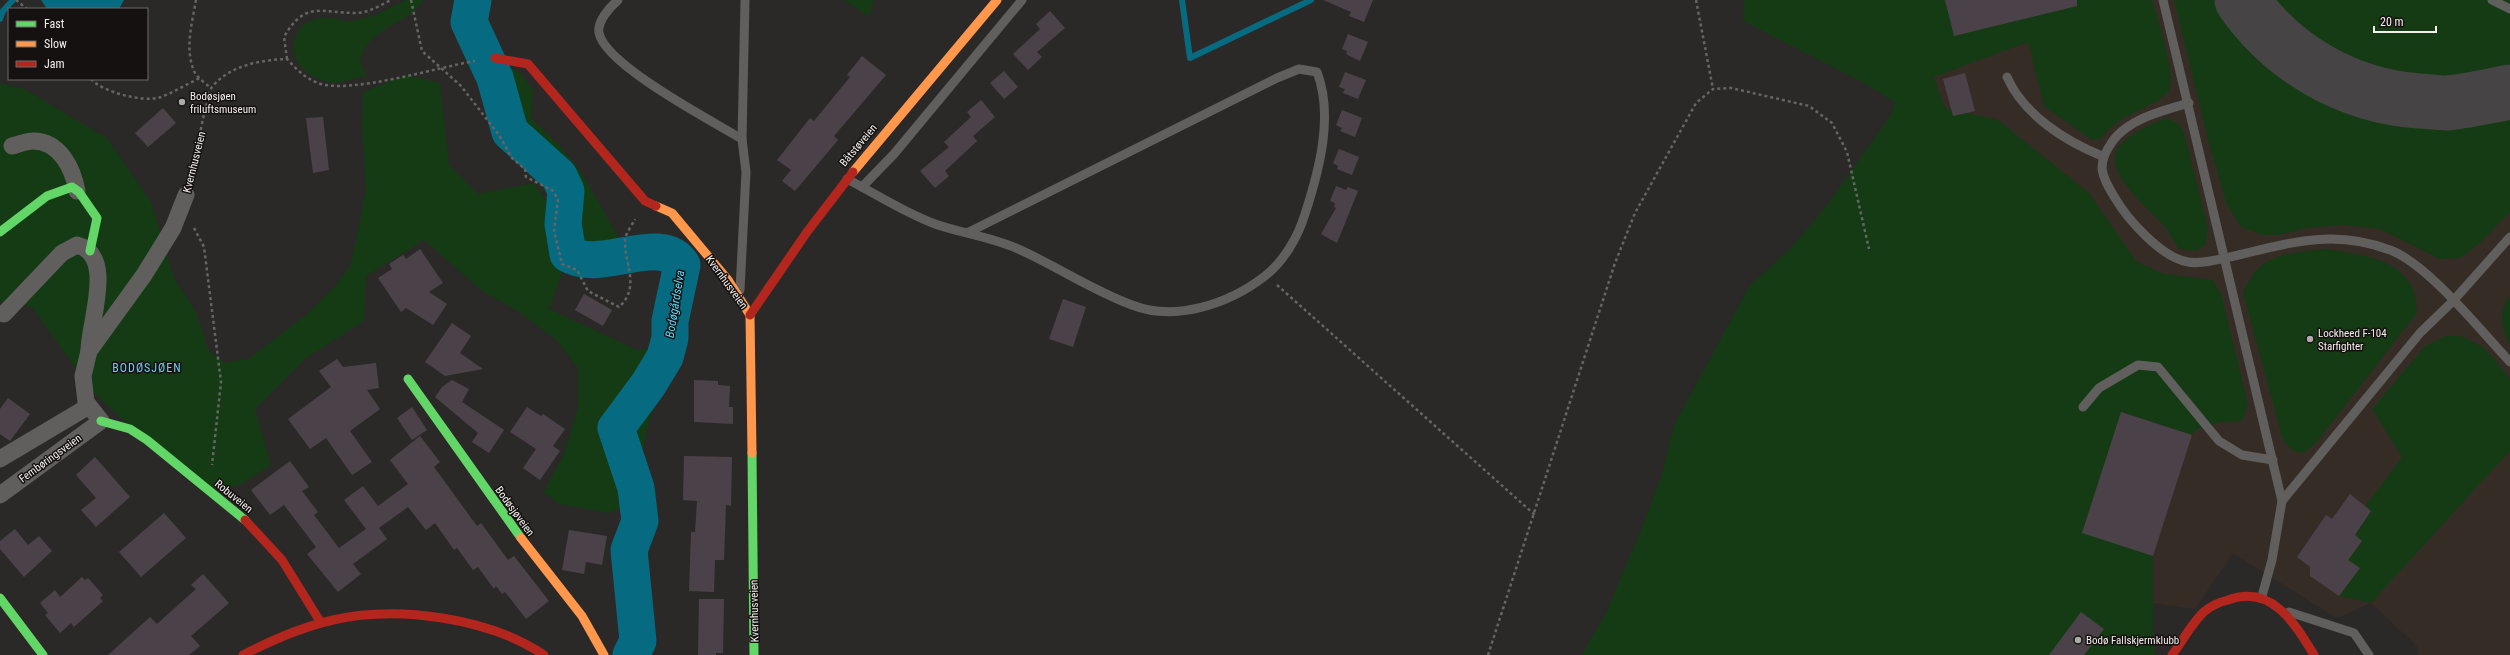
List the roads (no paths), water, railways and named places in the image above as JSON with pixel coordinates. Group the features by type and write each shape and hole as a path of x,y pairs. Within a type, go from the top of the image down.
{"street":[{"name":"Båtstøveien","path":"750,315 806,231 846,179 997,0"},
{"name":"Kvernhusveien","path":"495,58 528,64 645,201 672,213 728,280 750,315 754,655"},
{"path":"4,314 68,248 76,245 90,251 97,218 77,190 69,164 53,147 34,141 12,146"},
{"path":"0,232 47,196 72,187 77,190"},
{"name":"Kvernhusveien","path":"89,351 144,275 173,228 184,200"},
{"name":"Kvernhusveien","path":"90,251 98,266 98,286 89,351 83,376 86,402 101,420"},
{"name":"Bodøsjøveien","path":"408,380 477,478 583,620 601,646 604,655"},
{"name":"Fembøringsveien","path":"0,459 89,406"},
{"name":"Fembøringsveien","path":"0,495 101,420"},
{"name":"Robuveien","path":"101,420 130,429 147,440 253,527 282,560 321,623"},
{"path":"2172,655 2206,610 2233,596 2262,596 2282,609 2314,655"},
{"path":"0,598 43,655"},
{"path":"243,655 264,644 321,623 363,615 414,617 483,627 517,639 544,655"}],"lane":[{"path":"618,0 602,20 599,33 608,49 632,72 742,139"},
{"path":"739,299 746,172 742,139 745,0"},
{"path":"862,187 894,154 1022,0"},
{"path":"2163,0 2189,103 2282,501 2272,560 2262,596"},
{"path":"2492,0 2510,9"},
{"path":"846,179 934,223 1015,248 1133,306 1170,313 1215,303 1240,292 1266,275 1289,249 1303,222 1315,182 1323,131 1324,90 1317,72 1299,69 1277,78 967,233"},
{"path":"2007,77 2013,90 2032,113 2079,146 2102,156"},
{"path":"2189,103 2137,122 2115,137 2102,156 2104,179 2118,203 2164,253 2188,263 2225,258 2315,238 2358,239 2392,250 2421,268 2510,362"},
{"path":"2282,501 2420,333 2453,301 2510,237"},
{"path":"2083,407 2099,388 2138,365 2158,366 2219,441 2242,455 2273,460"},
{"path":"2282,609 2354,633 2369,655"}],"water":[{"path":"41,0 124,0 120,8 46,8"}],"waterway":[{"path":"0,19 3,11 13,0"},
{"name":"Bodøgårdselva","path":"473,0 469,22 495,78 510,132 559,176 566,191 563,224 568,254 582,259 597,260 645,252 660,252 672,256 682,265 670,321 670,338 665,357 648,385 616,428 636,488 640,521 629,550 638,641 631,655"},
{"path":"1182,0 1190,58 1311,0"}],"place":[{"name":"Bodøsjøen friluftsmuseum","path":"182,102"},
{"name":"Lockheed F-104 Starfighter","path":"2310,339"},
{"name":"Bodø Fallskjermklubb","path":"2078,640"}],"district":[{"name":"BODØSJØEN","path":"147,368"}]}
